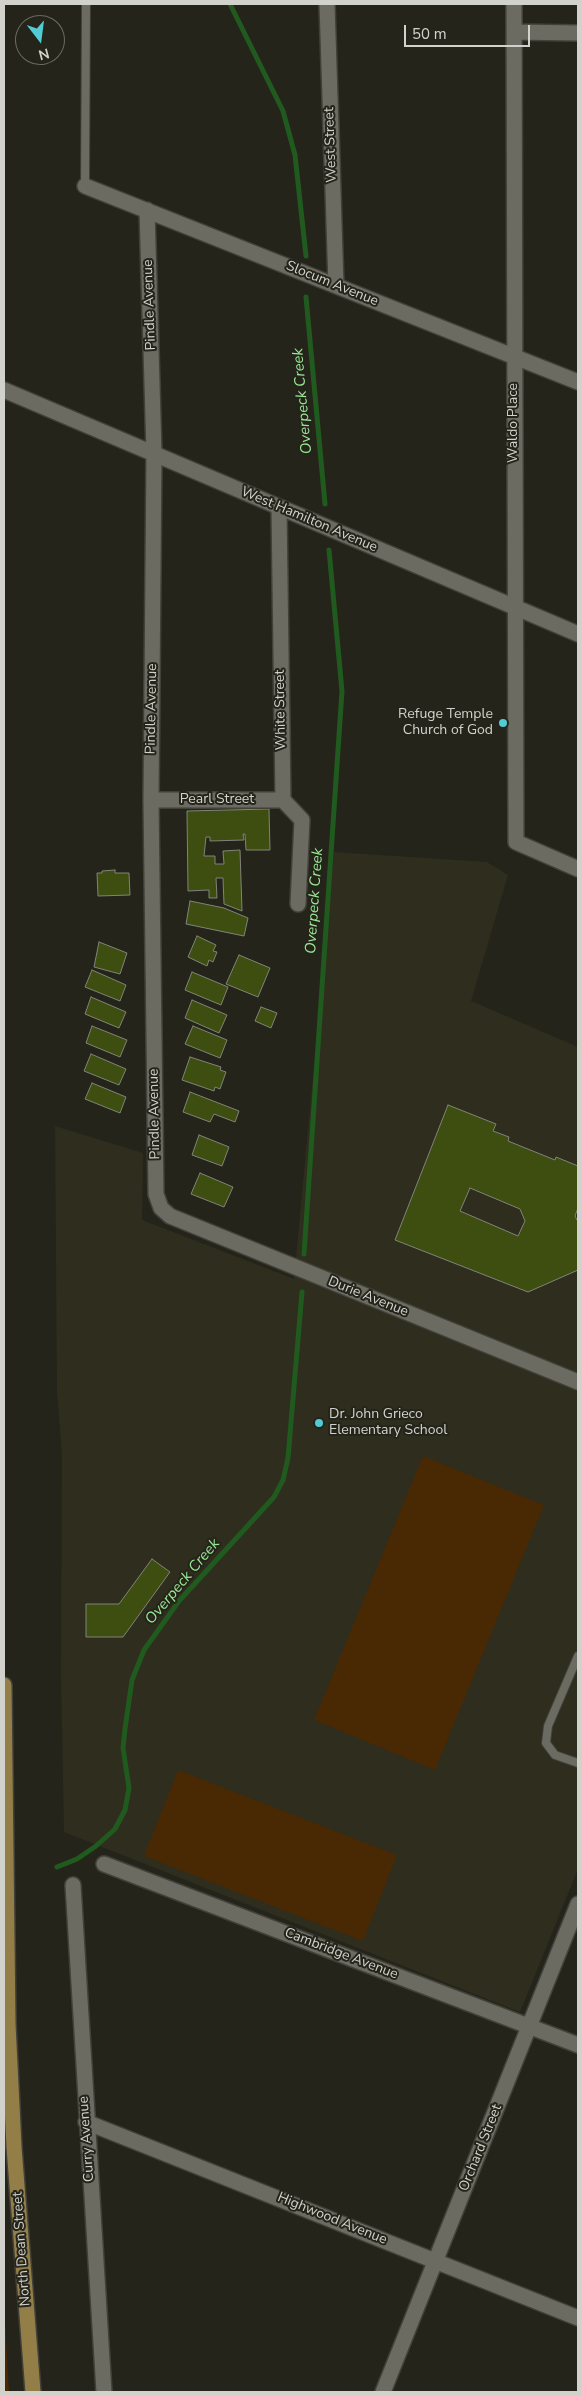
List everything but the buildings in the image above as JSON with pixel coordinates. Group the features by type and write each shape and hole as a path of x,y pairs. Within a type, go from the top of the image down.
{"main road":[{"name":"North Dean Street","path":"4,1685 8,2024 14,2146 33,2392"}],"street":[{"name":"West Street","path":"327,4 336,285"},
{"name":"Waldo Place","path":"514,4 516,842 578,869"},
{"path":"514,32 578,33"},
{"name":"Slocum Avenue","path":"84,186 578,382"},
{"name":"Pindle Avenue","path":"147,210 154,454 151,800 156,1194 161,1208"},
{"name":"West Hamilton Avenue","path":"4,390 578,634"},
{"name":"White Street","path":"279,507 282,800"},
{"name":"Pearl Street","path":"151,800 282,800"},
{"path":"282,800 302,820 298,904"},
{"name":"Durie Avenue","path":"161,1208 170,1216 578,1382"},
{"name":"Cambridge Avenue","path":"104,1864 578,2045"},
{"name":"Curry Avenue","path":"73,1885 104,2392"},
{"name":"Orchard Street","path":"383,2392 578,1904"},
{"name":"Highwood Avenue","path":"86,2122 578,2318"}],"lane":[{"path":"84,186 86,4"},
{"path":"578,1656 548,1726 546,1743 555,1754 578,1763"}],"shaded area":[{"name":"Dr. John Grieco Elementary School","path":"334,852 487,862 508,875 471,1001 578,1047 578,1869 520,2012 64,1832 61,1675 62,1455 57,1392 55,1126 143,1153 142,1220 294,1279"},
{"path":"423,1456 544,1505 435,1770 314,1720"},
{"path":"178,1770 397,1855 363,1941 144,1856"},
{"path":"4,2305 9,2392 4,2392"}],"waterway":[{"name":"Overpeck Creek","path":"230,4 283,111 295,155 306,256"},
{"name":"Overpeck Creek","path":"306,297 325,504"},
{"name":"Overpeck Creek","path":"304,1254 342,691 329,550"},
{"name":"Overpeck Creek","path":"57,1867 77,1859 96,1846 115,1829 125,1810 129,1788 123,1748 125,1729 132,1680 144,1650 179,1601 274,1497 283,1480 288,1458 302,1292"}],"place":[{"name":"Refuge Temple Church of God","path":"503,723"},
{"name":"Dr. John Grieco Elementary School","path":"319,1423"}]}
